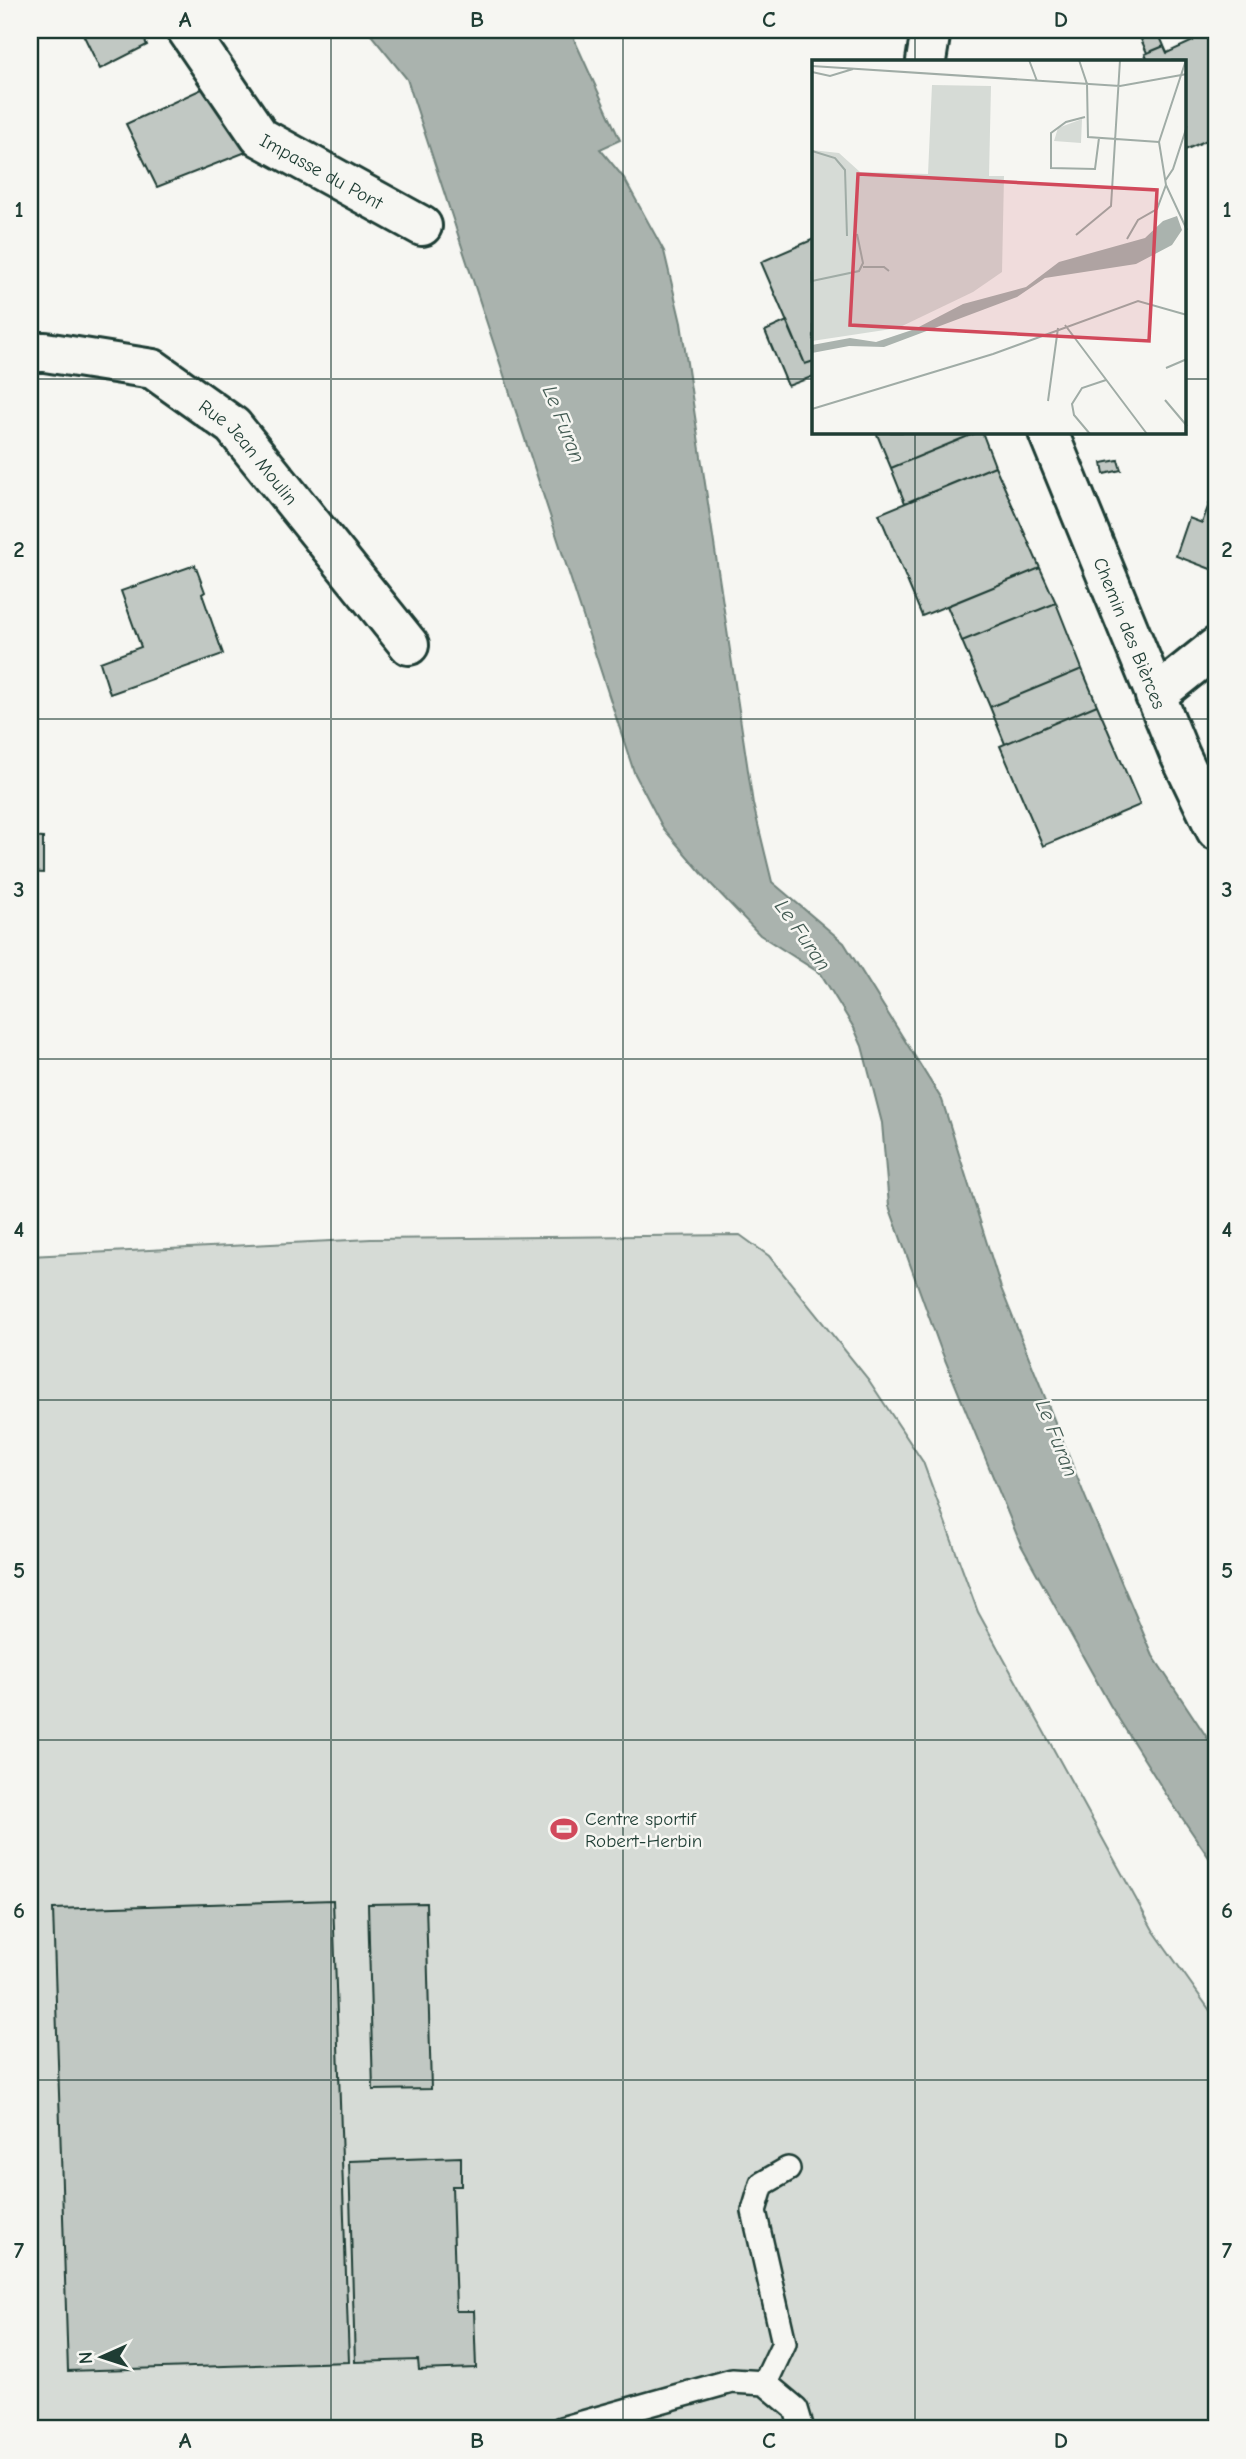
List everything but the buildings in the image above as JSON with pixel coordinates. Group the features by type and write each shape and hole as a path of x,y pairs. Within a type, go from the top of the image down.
{"street":[{"name":"Impasse du Pont","path":"187,30 260,138 422,226"},
{"path":"926,60 931,30"},
{"name":"Rue Jean Moulin","path":"30,352 153,369 233,426 409,645"},
{"name":"Chemin des Bièrces","path":"1049,434 1155,696 1198,757 1216,830"},
{"path":"1155,696 1216,648"}],"lane":[{"path":"765,2384 784,2343 754,2211 762,2184 788,2169"},
{"path":"561,2429 732,2381 765,2384 796,2409 802,2429"}],"shaded area":[{"name":"Centre sportif Robert-Herbin","path":"740,1235 769,1256 868,1379 923,1462 978,1612 1153,1930 1216,2019 1216,2429 30,2429 30,1256 371,1239"}],"water":[{"name":"Le Furan","path":"367,30 570,30 620,140 600,149 624,178 664,251 681,323 753,804 772,882 844,943 942,1100 1001,1288 1086,1499 1153,1656 1216,1751 1216,1868 1110,1705 1021,1545 941,1350 889,1206 882,1123 862,1046 854,1028 821,974 760,935 711,884 663,828 634,772 407,79"}],"place":[{"name":"Centre sportif Robert-Herbin","path":"564,1829"}]}
